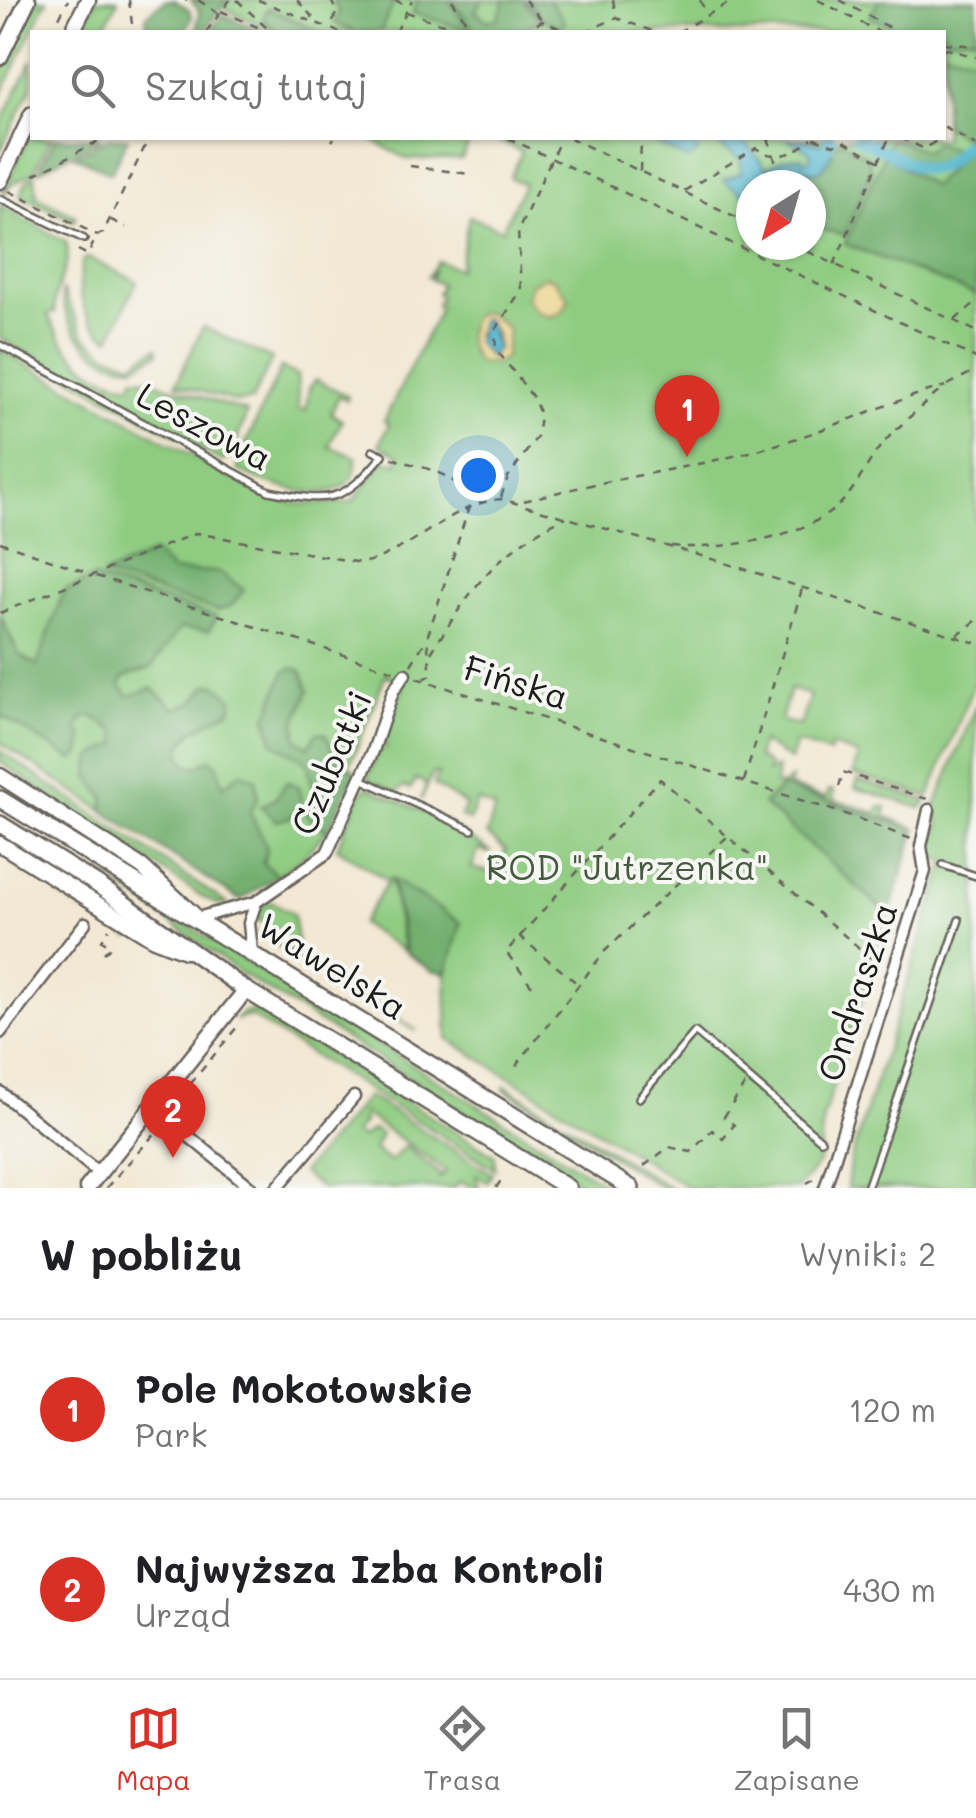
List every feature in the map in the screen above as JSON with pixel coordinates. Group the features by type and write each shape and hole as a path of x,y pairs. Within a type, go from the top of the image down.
{"main road":[{"path":"0,57 28,0"},
{"path":"73,30 88,0"},
{"path":"5,186 30,119"},
{"path":"0,776 142,867 197,918"},
{"name":"Wawelska","path":"0,799 631,1188"},
{"name":"Wawelska","path":"0,824 246,990 568,1188"},
{"path":"0,844 154,939 197,955"},
{"path":"88,1188 246,990"}],"street":[{"name":"Czubatki","path":"197,918 256,902 326,853 361,779 393,690 405,674"},
{"name":"Ondraszka","path":"825,1188 925,872 922,841 929,805"},
{"path":"252,952 250,919 256,902"},
{"path":"0,1033 5,1017 85,923"},
{"path":"0,1092 100,1174"},
{"path":"277,1188 354,1096"},
{"path":"154,1108 252,1188"}],"lane":[{"path":"0,199 84,240"},
{"name":"Leszowa","path":"0,344 269,492 332,497 356,486 382,455 373,450"},
{"path":"361,779 472,830"},
{"path":"944,865 976,876"},
{"path":"867,1188 958,920"},
{"path":"639,1098 695,1032 821,1140"}],"path":[{"path":"53,30 68,0"},
{"path":"129,0 133,30"},
{"path":"198,0 265,30"},
{"path":"207,30 230,0"},
{"path":"237,0 268,30"},
{"path":"258,0 334,30"},
{"path":"273,7 274,0"},
{"path":"297,0 320,24"},
{"path":"330,0 337,13 330,28"},
{"path":"395,0 409,6"},
{"path":"397,30 412,0"},
{"path":"452,0 469,30"},
{"path":"525,0 542,20 564,30"},
{"path":"612,0 616,18"},
{"path":"700,0 707,16"},
{"path":"682,30 734,0"},
{"path":"818,0 875,30"},
{"path":"840,0 893,30"},
{"path":"406,12 464,30"},
{"path":"589,30 616,18 649,30"},
{"path":"526,30 542,20"},
{"path":"946,46 976,46"},
{"path":"946,47 976,57"},
{"path":"946,134 976,146"},
{"path":"34,174 100,140"},
{"path":"78,250 88,255 149,140"},
{"path":"512,140 912,324 976,358"},
{"path":"501,498 508,477 540,428 538,406 494,341 496,328 521,290 517,236 559,140"},
{"path":"574,140 736,217"},
{"path":"640,171 641,140"},
{"path":"769,140 778,170"},
{"path":"683,192 754,149 774,156 801,148 809,140"},
{"path":"818,140 829,144 844,141 879,162"},
{"path":"834,265 888,140"},
{"path":"905,140 925,149 936,140"},
{"path":"410,166 470,174"},
{"path":"5,186 97,234"},
{"path":"110,219 126,227"},
{"path":"825,260 976,331"},
{"path":"954,321 976,302"},
{"path":"520,502 598,480 796,439 841,419 946,386 976,370"},
{"path":"665,546 705,550 734,546 825,514 840,504 894,432 946,386"},
{"path":"398,460 460,484 468,507 427,638 405,674"},
{"path":"0,613 196,533 349,562 373,561 468,507 501,498 803,587 976,643"},
{"path":"431,653 471,589 496,560 533,532 567,516"},
{"name":"Fińska","path":"0,542 922,841"},
{"path":"304,562 306,552"},
{"path":"744,781 803,587"},
{"path":"954,637 976,621"},
{"path":"422,680 432,675 427,638"},
{"path":"839,787 844,772 929,805"},
{"path":"532,986 506,954 658,780 871,958"},
{"path":"516,1066 605,951 728,836"},
{"path":"104,953 111,946 102,940 109,929"},
{"path":"520,936 579,985"},
{"path":"644,1166 669,1147 691,1152 712,1130 723,1139 734,1125 724,1118 749,1078"},
{"path":"496,1188 503,1177"}],"green space":[{"path":"38,0 47,0 0,97 0,75"},
{"path":"96,0 118,0 103,30 82,30"},
{"path":"174,0 189,10 192,18 185,30 148,30 146,16 164,1"},
{"path":"191,0 227,0 204,30 196,30 199,11"},
{"name":"ROD \"Jutrzenka\"","path":"205,0 976,0 976,679 929,797 853,774 858,755 831,746 829,753 796,742 790,760 762,742 757,757 769,765 767,773 777,768 775,784 782,786 791,779 789,787 826,798 829,790 834,791 833,800 877,813 880,806 886,807 885,816 916,829 823,1118 819,1163 798,1188 689,1188 448,1039 446,973 461,923 391,879 403,951 361,924 388,881 337,848 359,795 367,787 441,819 492,853 478,850 472,868 493,873 506,850 487,835 495,808 477,801 469,821 461,817 466,805 434,785 438,774 433,773 421,800 426,784 417,779 410,789 404,786 397,792 367,779 380,748 385,749 387,744 383,741 403,687 386,674 349,767 356,771 334,818 299,860 240,900 0,743 0,350 268,497 298,504 352,502 384,460 397,463 399,455 379,445 389,424 384,421 440,308 436,306 441,284 431,280 433,273 427,278 438,261 459,269 469,216 502,230 524,184 510,178 522,152 497,140 946,140 946,30 272,30","holes":["790,689 810,695 800,726 781,720"]},
{"path":"333,0 394,3 381,30 351,30 335,23 339,13"},
{"path":"418,0 449,0 469,30 467,30 412,13"},
{"path":"453,0 483,0 475,11 487,21 498,19 505,0 523,0 540,20 523,30 474,30"},
{"path":"527,0 549,0 565,22 561,28 543,19"},
{"path":"879,0 976,0 976,36 946,38 946,30 900,30 870,17"},
{"path":"267,8 316,30 275,30 263,20"},
{"path":"222,14 259,30 211,30"},
{"path":"946,51 976,59 976,131 965,138 946,126"},
{"path":"30,64 30,90 0,152 0,125"},
{"path":"30,135 30,140 50,140 33,173 10,185 5,194 3,191"},
{"path":"54,140 98,140 39,171"},
{"path":"106,140 127,140 111,173 75,156"},
{"path":"372,140 470,140 462,159 407,159"},
{"path":"890,140 896,140 926,151 936,143 958,150 950,158 932,164 887,148"},
{"path":"976,141 976,295 845,244 884,155 932,186"},
{"path":"842,142 868,157 871,171 844,235 826,230 826,170 822,170 832,155 831,146"},
{"path":"35,176 37,196 76,216 74,221 20,195 27,181"},
{"path":"0,205 66,242 67,259 56,293 55,312 48,315 71,352 91,370 117,382 132,385 134,377 143,378 247,412 232,455 222,461 0,338"},
{"path":"88,258 137,281 110,339 93,324 83,304 81,271 83,260"},
{"path":"62,289 84,336 107,354 132,363 157,348 158,353 135,366 94,352 75,331 63,304"},
{"path":"203,327 272,359 252,400 237,402 176,384"},
{"path":"281,368 297,375 299,410 306,410 309,388 316,380 348,396 347,400 339,396 331,413 342,421 329,446 356,457 353,475 343,487 328,492 289,489 238,470 239,458"},
{"path":"154,553 172,571 219,572 244,590 231,606 218,611 104,575"},
{"path":"94,578 216,617 209,631 180,628 151,668 124,677 120,685 129,696 152,688 175,709 193,702 207,685 215,684 233,699 231,710 193,731 181,746 181,755 186,764 196,767 210,759 218,766 223,786 241,772 256,779 258,798 250,812 267,848 263,863 278,876 240,900 103,811 105,798 89,777 92,757 118,743 115,731 92,716 83,718 77,728 83,737 80,754 73,760 0,715 0,615 19,655 37,665 64,591"},
{"path":"301,670 309,691 296,721 297,739 309,747 316,733 325,733 340,764 356,771 328,831 306,815 314,795 307,762 273,742 267,717 285,671"},
{"path":"976,705 976,1188 847,1188 850,1161 946,861 926,854 939,828 933,812"},
{"path":"0,751 229,905 216,904 200,895 0,762"},
{"path":"858,780 927,801 922,808 855,788"},
{"path":"287,782 298,786 302,803 293,816 277,821 261,806 275,799"},
{"path":"782,787 916,829 889,915 763,804"},
{"path":"100,871 611,1188 588,1188 243,975"},
{"path":"392,879 461,923 446,973 431,970 406,953"},
{"path":"61,889 133,933 130,938 58,894"},
{"path":"273,902 293,914 298,947 254,917 264,904"},
{"path":"257,930 417,1031 301,963"},
{"path":"258,1010 495,1156 495,1169 250,1016 235,1020 244,1012"},
{"path":"505,1086 671,1188 663,1188 504,1089"},
{"path":"368,1096 492,1174 487,1182 476,1175 479,1188 460,1182 453,1188 321,1188 302,1173","holes":["363,1113 446,1171 439,1179 441,1175 405,1146 390,1162 374,1149 381,1135 373,1129 361,1138 355,1133 363,1123"]}],"sand":[{"path":"545,276 555,280 569,299 562,312 550,317 536,311 526,298 531,284"},
{"path":"478,313 489,313 508,329 505,357 496,363 478,363 474,357 468,337","holes":["485,319 496,334 497,349 476,343 476,333"]}],"water":[{"path":"649,140 700,140 698,153 687,159"},
{"path":"712,140 744,140 767,169 783,159 802,157 803,162 811,158 810,152 789,140 825,144 832,155 822,170 741,170 741,160"},
{"path":"736,175 736,189 723,180"},
{"path":"481,319 488,321 497,349 490,357 476,343"}],"waterway":[{"path":"828,146 830,140"},
{"path":"862,140 879,148"},
{"path":"888,152 930,169 946,163 966,144"}],"place":[{"name":"Pole Mokotowskie","path":"687,457"},
{"name":"Najwyższa Izba Kontroli","path":"173,1158"}]}
